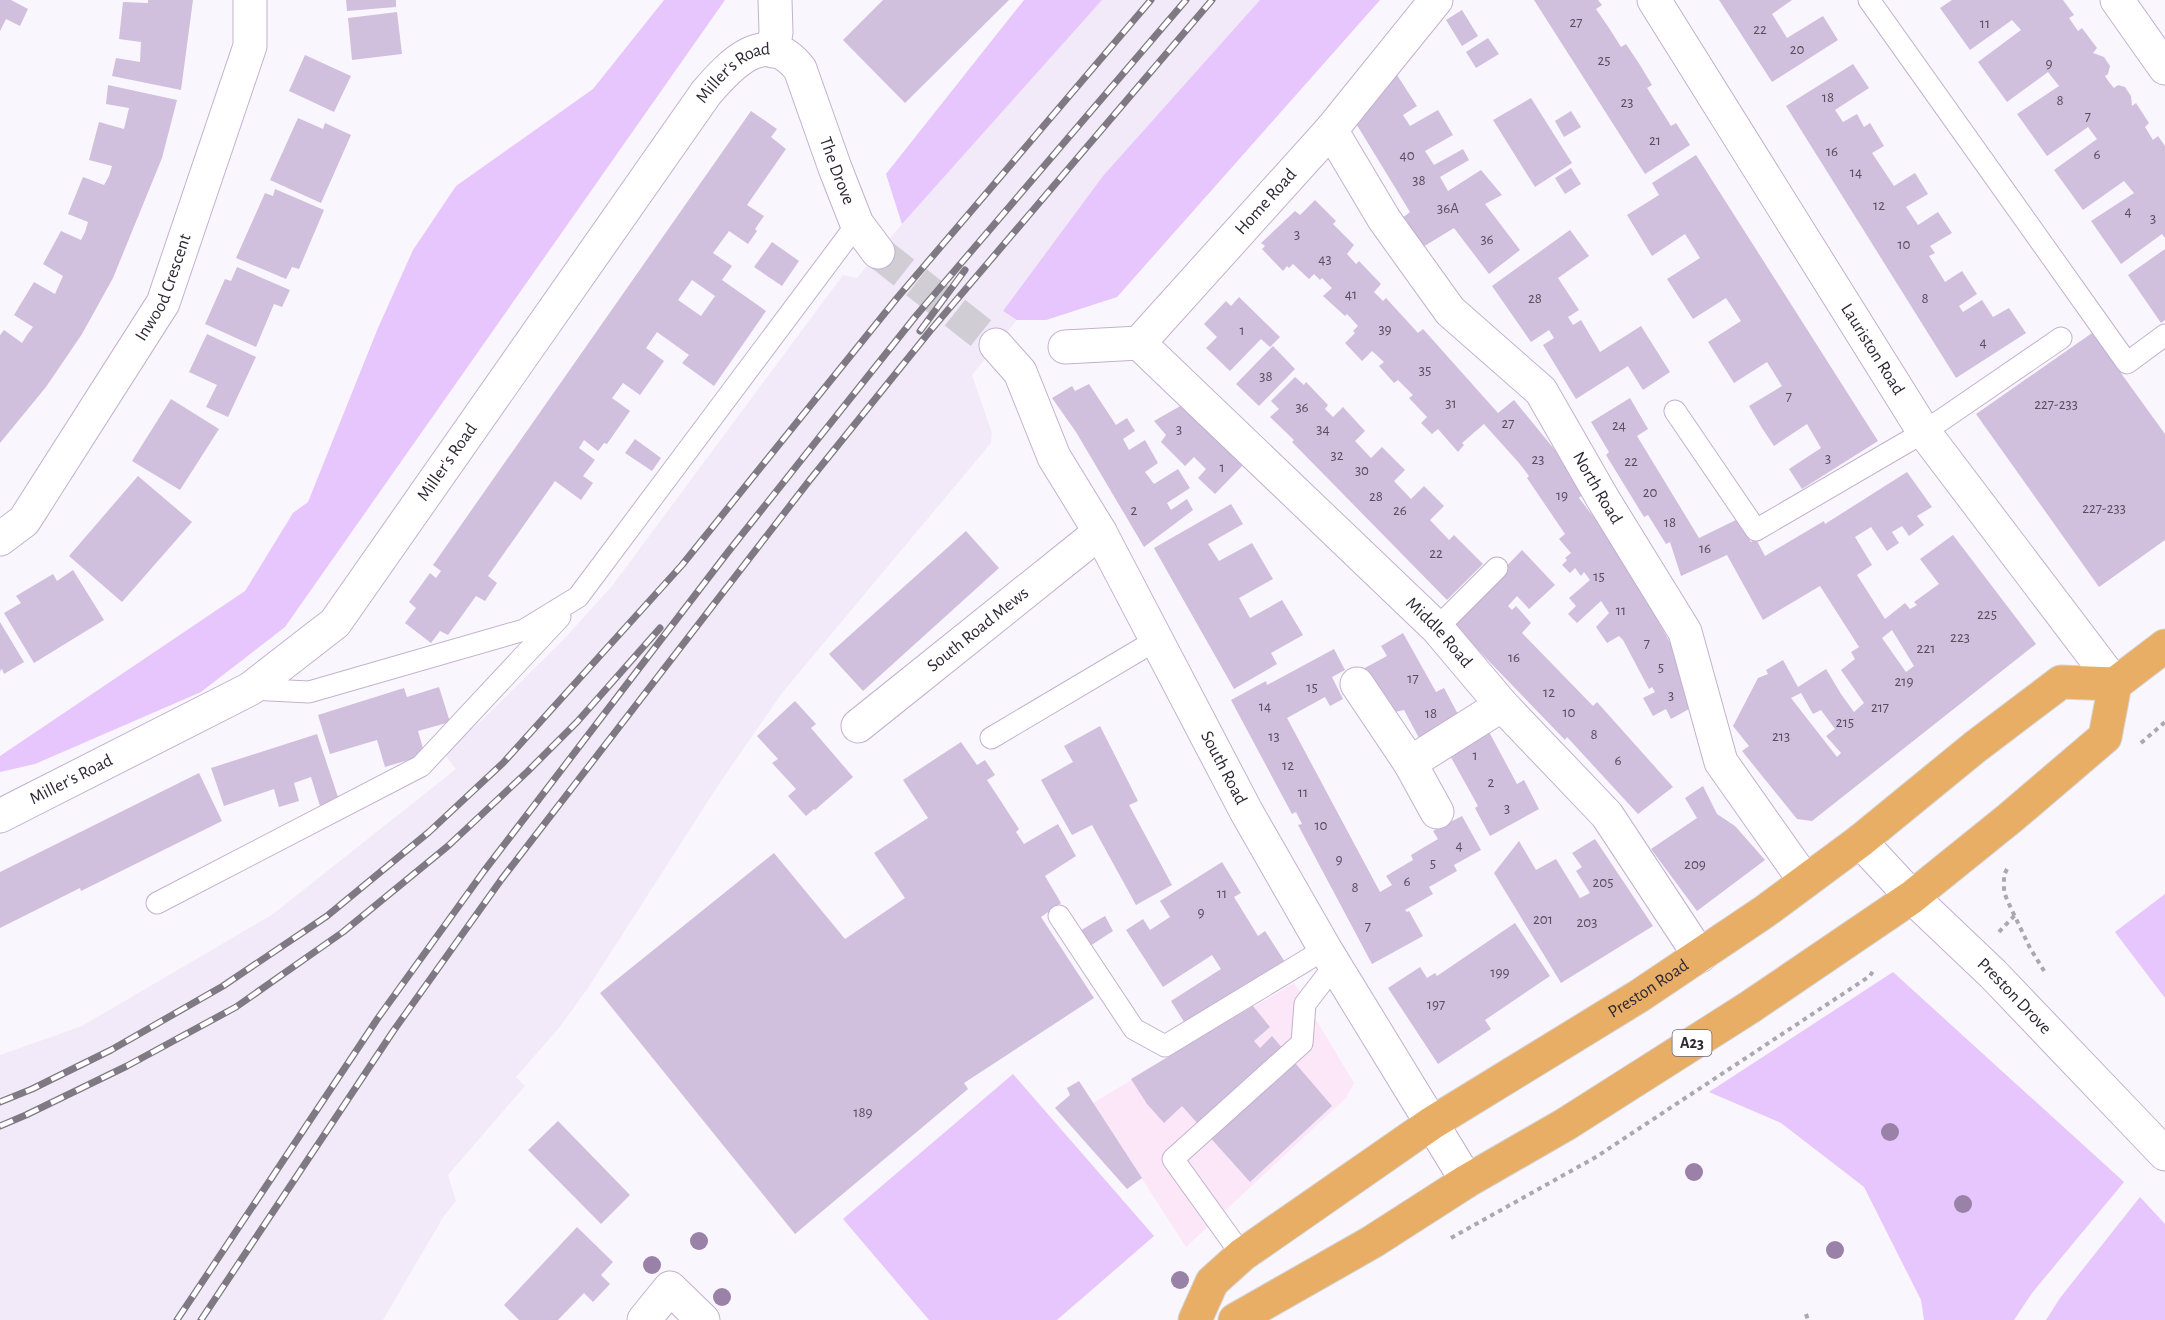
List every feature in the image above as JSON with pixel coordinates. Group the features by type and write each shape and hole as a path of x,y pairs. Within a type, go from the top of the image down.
{"highway":[{"path":"2115,684 2165,646"},
{"name":"Preston Road","path":"1195,1320 1212,1282 1242,1256 1431,1123 1639,996 1764,912 1860,841 1990,734 2061,682 2115,684"},
{"name":"A23","path":"1235,1320 1372,1242 1467,1181 1566,1124 1740,1013 1912,897 2105,737 2115,684"}],"street":[{"name":"Inwood Crescent","path":"0,539 24,521 163,303 250,46 250,0"},
{"path":"773,51 776,32 775,0"},
{"name":"Home Road","path":"1139,343 1331,130 1436,0"},
{"name":"Lauriston Road","path":"1654,0 1924,432 2115,684"},
{"path":"2117,0 2165,68"},
{"name":"Miller's Road","path":"0,816 250,689 334,623 706,93 728,67 745,55 756,51 773,51 782,53 795,63 807,84"},
{"name":"The Drove","path":"807,84 835,168 857,224 878,252"},
{"name":"North Road","path":"1331,130 1384,219 1450,311 1541,391 1603,499 1685,632 1722,762 1805,881"},
{"path":"1065,347 1139,343"},
{"name":"Middle Road","path":"1139,343 1437,628 1502,705 1607,814 1700,956"},
{"name":"South Road","path":"996,345 1020,372 1053,457 1100,532 1246,811 1330,957 1467,1181"},
{"name":"South Road Mews","path":"858,726 1100,532"},
{"path":"1357,684 1410,763 1437,812"},
{"path":"1410,763 1502,705"},
{"name":"Preston Drove","path":"1860,841 1912,897 1993,974 2165,1154"},
{"path":"644,1320 670,1288 703,1320"}],"lane":[{"path":"1869,0 2127,363 2165,335"},
{"path":"157,903 421,766 578,597 857,224"},
{"path":"1675,411 1756,530 1924,432 2061,338"},
{"path":"1437,628 1497,568"},
{"path":"250,689 309,692 524,630 578,597"},
{"path":"991,738 1158,639"},
{"path":"1059,916 1134,1029 1165,1046 1330,957"},
{"path":"1242,1256 1173,1159 1302,1043 1305,1004 1330,957"}],"path":[{"path":"1806,1314 1808,1320"}],"shaded area":[{"path":"664,0 725,0 285,627 201,692 35,764 0,772 0,756 245,591 293,513 308,502 378,328 413,250 456,186 593,89"},
{"path":"1024,0 1380,0 1117,297 1046,320 1017,320 972,375 992,433 991,443 782,693 719,784 588,988 559,1028 516,1077 525,1086 448,1175 456,1201 444,1216 383,1320 0,1320 0,1055 82,1026 273,914 456,769 442,751 479,723 564,639 612,586 843,275 857,278 902,224 886,174"},
{"path":"1024,0 1102,0 902,224 886,174"},
{"path":"1260,0 1380,0 1117,297 1046,320 1017,320 1003,311 1103,176"},
{"path":"2165,894 2165,998 2115,932"},
{"path":"1893,972 2124,1182 2032,1293 2014,1320 1924,1320 1921,1300 1864,1187 1781,1123 1709,1092"},
{"path":"1294,983 1354,1083 1346,1098 1186,1247 1093,1103"},
{"path":"1013,1074 1154,1236 1057,1320 929,1320 843,1219"},
{"path":"2140,1197 2165,1224 2165,1320 2046,1320 2060,1298"}],"building":[{"path":"0,0 11,0 28,9 20,26 6,19 0,31"},
{"path":"148,0 193,0 181,90 112,76 116,58 140,62 141,42 119,39 123,2 148,3"},
{"path":"346,0 396,0 396,7 347,11"},
{"path":"883,0 1009,0 905,103 843,40"},
{"path":"1534,0 1598,0 1602,5 1596,9 1621,47 1626,44 1640,65 1652,85 1647,88 1671,126 1676,123 1690,145 1645,174"},
{"path":"1719,0 1792,0 1772,14 1787,38 1823,16 1838,40 1772,82"},
{"path":"1952,0 2063,0 2074,15 2069,18 2078,31 2082,28 2097,48 2093,53 2104,57 2110,66 2105,76 2109,82 2114,88 2118,85 2125,87 2131,96 2132,106 2136,103 2149,123 2145,127 2153,140 2158,136 2165,146 2165,238 2162,234 2121,264 2091,221 2134,193 2124,181 2083,210 2054,170 2097,139 2088,127 2047,156 2017,114 2059,86 2048,72 2007,102 1978,62 2021,30 2012,20 1970,50 1940,8"},
{"path":"1462,10 1478,36 1462,46 1446,20"},
{"path":"397,12 402,54 352,60 348,18"},
{"path":"1488,38 1499,54 1476,68 1466,52"},
{"path":"305,55 351,76 334,112 289,91"},
{"path":"1853,64 1869,88 1835,110 1843,122 1857,114 1864,127 1870,123 1884,146 1872,153 1894,186 1915,173 1928,194 1906,207 1918,225 1938,212 1952,233 1930,246 1935,253 1929,256 1945,282 1962,271 1977,294 1959,306 1963,312 1982,300 1993,317 2009,308 2026,333 1956,378 1786,106"},
{"path":"1395,72 1417,106 1403,115 1410,126 1438,110 1453,135 1425,151 1434,165 1463,149 1469,160 1440,177 1448,191 1481,170 1502,195 1485,204 1520,250 1489,274 1454,228 1418,250 1401,219 1410,212 1352,117"},
{"path":"108,85 177,100 162,158 113,278 82,334 46,387 0,443 0,335 4,330 22,343 33,327 14,315 34,282 55,294 63,276 43,264 61,231 81,240 85,232 88,222 68,214 83,177 104,185 109,176 112,166 89,160 99,122 124,129 129,108 106,104"},
{"path":"1531,98 1572,163 1535,187 1493,120"},
{"path":"751,111 777,129 771,137 786,149 747,205 764,216 755,229 757,231 748,244 729,231 713,253 732,266 722,280 766,311 714,386 682,363 689,355 657,332 646,348 664,361 640,395 623,383 612,398 630,411 607,444 604,443 598,451 584,440 579,448 595,460 583,476 593,483 581,500 555,481 488,576 497,583 485,601 476,596 448,635 440,631 431,643 405,623 416,608 409,602 430,573 436,578 441,571 433,565","holes":["692,280 715,296 701,316 678,300"]},
{"path":"1571,111 1581,127 1564,137 1555,121"},
{"path":"298,118 323,129 325,123 351,135 321,203 270,180"},
{"path":"1696,155 1878,441 1802,489 1789,469 1821,448 1807,424 1774,446 1749,406 1782,386 1767,362 1734,383 1708,342 1741,321 1726,298 1693,319 1667,279 1700,258 1685,234 1652,256 1627,215 1659,195 1652,183"},
{"path":"1571,168 1581,184 1565,194 1555,178"},
{"path":"275,189 324,210 299,269 292,267 286,279 236,258 265,193 273,196"},
{"path":"1315,200 1336,221 1333,224 1354,245 1347,254 1356,264 1359,261 1381,284 1374,292 1383,301 1386,298 1418,333 1423,329 1498,413 1514,400 1559,455 1585,492 1579,498 1616,546 1638,584 1685,670 1698,704 1671,719 1666,709 1653,716 1643,698 1655,692 1652,687 1649,689 1623,640 1619,636 1607,643 1596,627 1609,613 1601,601 1577,623 1568,614 1576,606 1569,598 1590,580 1584,572 1581,576 1575,568 1570,573 1562,565 1571,553 1559,539 1565,534 1519,463 1484,424 1462,443 1464,445 1458,452 1438,429 1432,434 1421,423 1427,417 1409,398 1413,395 1398,380 1394,383 1379,366 1384,362 1372,351 1362,361 1345,343 1355,333 1353,331 1358,326 1347,314 1345,316 1323,296 1332,288 1314,274 1309,279 1293,264 1289,268 1287,266 1283,271 1262,249 1265,246 1261,243 1295,211 1300,215"},
{"path":"1570,230 1589,256 1558,278 1579,310 1568,317 1573,325 1581,320 1600,352 1641,326 1670,372 1643,390 1628,366 1576,399 1543,345 1554,338 1549,330 1531,342 1492,286"},
{"path":"772,242 799,261 782,286 754,267"},
{"path":"2165,249 2165,320 2161,323 2128,275"},
{"path":"237,267 290,290 282,307 274,304 256,347 205,324 225,279 231,281"},
{"path":"1239,297 1280,337 1270,347 1261,339 1230,371 1206,348 1217,337 1204,324 1226,301 1231,306"},
{"path":"2092,333 2165,434 2165,540 2099,587 1976,414"},
{"path":"207,334 256,357 228,417 206,407 217,385 189,372"},
{"path":"1273,346 1295,369 1259,406 1236,384"},
{"path":"1295,377 1304,385 1306,382 1328,405 1325,409 1333,417 1343,407 1365,431 1355,441 1371,458 1382,447 1405,470 1394,481 1411,499 1424,486 1444,506 1430,520 1449,540 1454,535 1483,564 1447,600 1270,417 1279,409 1271,401"},
{"path":"1089,384 1116,425 1127,418 1135,431 1123,439 1129,450 1145,440 1158,463 1145,472 1154,484 1178,469 1190,488 1167,503 1171,510 1187,499 1193,510 1144,547 1076,432 1052,398 1072,386 1075,391"},
{"path":"1630,398 1648,429 1637,436 1699,538 1738,519 1751,542 1756,539 1765,556 1824,521 1825,524 1907,472 1932,507 1917,516 1924,525 1909,536 1902,526 1892,532 1899,543 1887,551 1871,527 1855,537 1872,565 1857,575 1885,619 1905,603 1910,609 1917,605 1914,602 1939,584 1920,559 1953,535 2036,644 1812,821 1797,819 1742,751 1749,746 1733,726 1758,678 1768,674 1766,670 1783,660 1798,687 1826,669 1854,712 1864,703 1841,670 1855,659 1851,652 1859,647 1820,586 1763,620 1727,555 1681,576 1670,542 1666,544 1648,515 1644,517 1606,455 1609,452 1591,422","holes":["1892,630 1914,666 1906,672 1882,638","1801,693 1813,714 1821,710 1835,729 1826,736 1841,753 1837,757 1791,698"]},
{"path":"171,399 219,429 180,490 132,461"},
{"path":"1182,405 1244,464 1215,494 1198,478 1206,469 1194,457 1185,466 1161,442 1166,435 1154,421"},
{"path":"635,439 661,458 652,471 625,453"},
{"path":"138,476 192,522 122,602 69,556"},
{"path":"1231,504 1243,524 1208,544 1219,561 1252,543 1273,579 1239,598 1250,618 1282,600 1303,635 1271,653 1277,664 1234,689 1154,548"},
{"path":"966,531 999,568 863,691 829,654"},
{"path":"1522,550 1555,585 1529,609 1517,596 1508,606 1512,610 1516,606 1531,623 1522,633 1593,706 1597,702 1673,787 1638,814 1567,737 1565,740 1452,623"},
{"path":"73,570 104,620 34,663 4,613 21,603 16,596 53,574 57,581"},
{"path":"0,622 24,662 4,674 2,669 0,671"},
{"path":"1403,633 1436,692 1444,688 1459,716 1419,738 1404,710 1395,712 1361,670 1387,656 1381,646"},
{"path":"1334,649 1345,670 1332,677 1343,699 1330,706 1325,697 1287,718 1380,892 1392,885 1386,876 1413,860 1411,855 1438,839 1433,831 1462,816 1481,850 1454,865 1457,871 1429,887 1433,894 1405,910 1409,911 1423,936 1372,964 1298,825 1302,824 1296,812 1292,814 1231,700 1266,681 1267,685"},
{"path":"439,687 450,722 418,731 425,755 385,767 377,740 330,754 318,715 404,688 407,697"},
{"path":"795,701 816,724 811,728 853,777 806,816 788,796 796,789 772,763 778,759 757,736"},
{"path":"1100,726 1138,801 1129,805 1172,885 1136,905 1092,825 1072,835 1041,780 1073,762 1064,746"},
{"path":"1488,730 1517,784 1524,780 1539,809 1490,836 1475,808 1478,806 1448,752"},
{"path":"317,734 339,800 320,806 311,777 294,783 299,801 279,807 274,789 224,806 211,768"},
{"path":"961,742 977,765 985,760 995,775 987,780 1019,829 1016,832 1024,844 1058,824 1076,856 1045,876 1061,903 1041,917 1094,998 964,1083 968,1089 795,1234 600,993 774,853 845,939 905,898 874,853 928,818 903,780"},
{"path":"199,773 222,821 81,891 80,888 0,928 0,872"},
{"path":"1703,786 1717,814 1735,826 1765,860 1697,911 1651,849 1697,818 1685,798"},
{"path":"1595,839 1653,926 1561,983 1494,873 1519,841 1536,870 1556,859 1580,898 1590,893 1576,871 1582,867 1572,853"},
{"path":"1222,862 1241,893 1234,897 1258,936 1265,931 1285,962 1186,1025 1171,1001 1221,969 1212,955 1163,987 1126,930 1143,919 1150,930 1170,917 1160,901"},
{"path":"1105,916 1113,931 1087,948 1078,932"},
{"path":"1515,923 1550,976 1485,1020 1491,1029 1438,1064 1388,988 1420,967 1427,978 1435,973 1437,976"},
{"path":"1253,1006 1270,1027 1254,1041 1260,1048 1272,1036 1332,1106 1250,1182 1182,1106 1164,1123 1147,1104 1131,1079"},
{"path":"1079,1081 1142,1178 1127,1189 1055,1108 1070,1095 1067,1088"},
{"path":"558,1121 630,1195 601,1224 528,1150"},
{"path":"577,1227 613,1262 601,1275 610,1284 593,1302 584,1293 558,1320 519,1320 504,1305"}],"tunnel":[{"path":"878,252 996,345"}],"railway":[{"path":"0,1102 32,1089 111,1050 223,986 327,916 429,832 503,763 682,565 897,298 1151,0"},
{"path":"177,1320 378,1018 484,871 728,552 915,317 1186,0"},
{"path":"201,1320 394,1030 501,880 809,481 930,331 1212,0"},
{"path":"920,331 965,270"},
{"path":"0,1126 127,1066 236,1007 343,932 448,846 527,772 577,722 660,628"}]}
